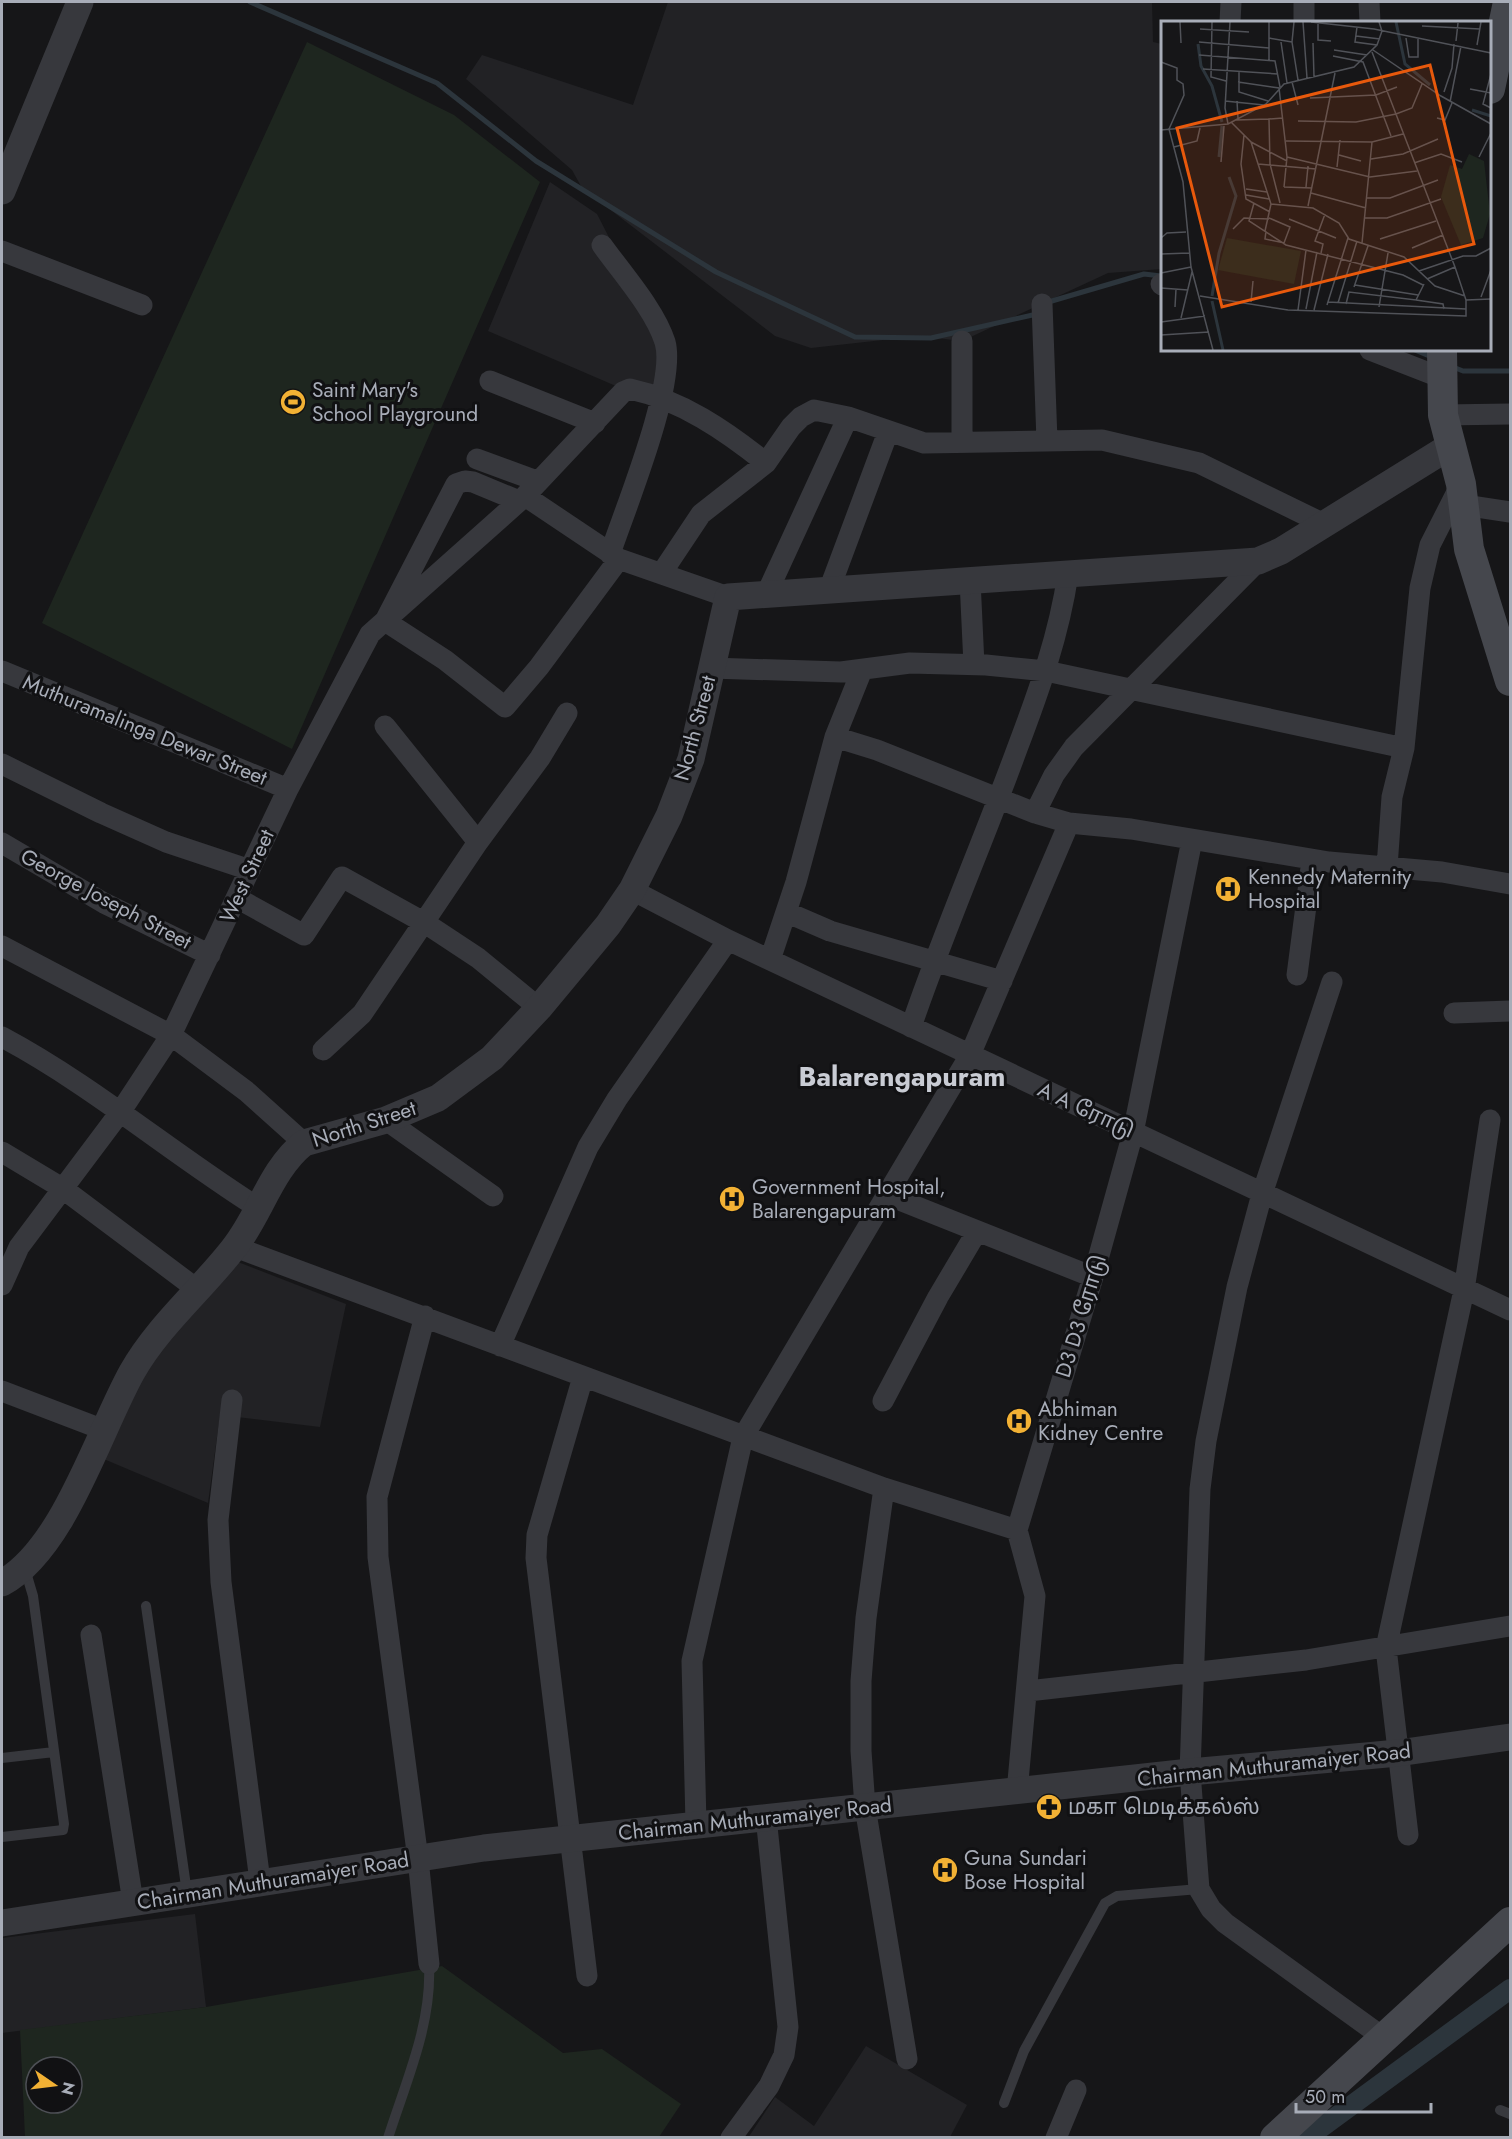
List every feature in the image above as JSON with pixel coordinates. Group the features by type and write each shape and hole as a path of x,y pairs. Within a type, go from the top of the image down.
{"main road":[{"path":"1491,85 1508,2"},
{"path":"1442,364 1443,415 1463,494 1469,549 1510,681"},
{"path":"1275,2138 1510,1922"}],"street":[{"path":"2,191 80,2"},
{"path":"1230,21 1231,2"},
{"path":"1304,2 1304,21"},
{"path":"1369,2 1370,21"},
{"path":"527,493 473,482 465,481 456,484 385,621 445,660 505,707 539,667 615,556 662,398 667,358 661,331 602,245"},
{"path":"2,251 142,305"},
{"path":"1042,304 1047,441"},
{"path":"962,341 962,442"},
{"path":"1375,351 1442,364"},
{"path":"490,381 595,423"},
{"name":"West Street","path":"2,1285 19,1247 121,1112 171,1035 288,789 370,634 527,493 623,392 630,389 662,398"},
{"path":"662,398 727,432 766,463"},
{"path":"661,574 701,514 766,463 801,417 814,410 848,417 924,443 1102,441 1199,463 1324,524"},
{"path":"1443,415 1510,414"},
{"path":"766,595 848,417"},
{"path":"829,590 888,432"},
{"path":"477,459 615,556 728,597 1258,561 1281,551 1452,445"},
{"path":"1387,867 1392,797 1404,748 1420,588 1430,545 1463,494 1510,512"},
{"path":"1035,813 1054,775 1074,747 1258,561"},
{"path":"911,1027 933,960 1000,797 1046,671 1063,609 1068,574"},
{"path":"970,580 974,664"},
{"name":"North Street","path":"2,1583 36,1555 58,1523 133,1370 145,1352 235,1246 294,1150 304,1143 386,1120 438,1098 492,1058 539,1008 609,925 632,890 669,816 691,759 728,597"},
{"path":"711,668 800,673 862,670 910,663 974,664 1046,671 1404,748"},
{"path":"770,960 786,912 835,737 862,670"},
{"name":"Muthuramalinga Dewar Street","path":"2,671 288,789"},
{"path":"323,1050 362,1014 478,842 540,758 567,713"},
{"path":"385,726 478,842"},
{"path":"835,737 877,750 1000,797 1035,813 1069,823 1312,860 1387,867 1510,884"},
{"path":"2,764 52,790 166,842 250,870"},
{"path":"696,1824 692,1661 743,1437 970,1055 1069,823"},
{"name":"D3 D3 ரோடு","path":"1017,1530 1093,1277 1133,1133 1192,840"},
{"name":"George Joseph Street","path":"2,843 104,903 210,955"},
{"path":"1297,975 1312,860"},
{"path":"237,898 304,935 342,877 424,923 478,958 539,1008"},
{"name":"A A ரோடு","path":"632,890 728,940 1510,1310"},
{"path":"786,912 830,931 1002,981"},
{"path":"500,1346 588,1147 617,1099 728,940"},
{"path":"2,946 171,1035 246,1091 304,1143"},
{"path":"1332,982 1262,1194 1237,1287 1206,1441 1200,1489 1190,1772 1199,1889 1211,1909 1225,1923 1384,2038"},
{"path":"1454,1012 1510,1011"},
{"path":"2,1037 121,1112 200,1171 257,1207"},
{"path":"386,1120 493,1196"},
{"path":"1407,1835 1386,1648 1464,1290 1490,1120"},
{"path":"2,1152 62,1188 198,1290"},
{"path":"886,1195 976,1233 1093,1277"},
{"path":"884,1401 938,1297 976,1233"},
{"path":"235,1246 743,1437 884,1488 1017,1530 1035,1596 1017,1792"},
{"path":"425,1316 378,1497 378,1557 418,1859 429,1964"},
{"path":"583,1377 537,1534 536,1558 586,1976"},
{"path":"2,1391 104,1430"},
{"path":"232,1400 218,1520 221,1582 260,1881"},
{"path":"884,1488 866,1618 861,1681 861,1751 865,1807 907,2060"},
{"path":"1028,1691 1194,1673 1386,1648 1510,1626"},
{"path":"91,1635 133,1902"},
{"name":"Chairman Muthuramaiyer Road","path":"2,1923 260,1881 484,1848 1190,1772 1398,1753 1510,1737"},
{"path":"731,2138 769,2086 784,2055 788,2027 766,1817"},
{"path":"1056,2138 1076,2090"}],"lane":[{"path":"2,1837 63,1830 64,1824 33,1596 24,1566"},
{"path":"146,1606 187,1893"},
{"path":"2,1758 54,1752"},
{"path":"1004,2103 1024,2050 1105,1904 1117,1896 1199,1889"},
{"path":"388,2138 425,2024 430,1989 429,1964"}],"shaded area":[{"path":"668,2 1152,2 1153,42 1161,44 1161,269 1108,273 962,341 919,336 811,348 775,336 582,188 572,170 466,79 482,55 633,105"},
{"name":"Saint Mary's School Playground","path":"307,42 454,115 540,182 292,749 42,623"},
{"path":"550,182 597,214 656,329 661,344 653,402 488,331"},
{"path":"238,1262 346,1304 320,1427 220,1415 208,1503 99,1457 147,1364"},
{"path":"195,1914 206,2007 2,2033 2,1938"},
{"path":"442,1966 563,2053 602,2049 681,2104 659,2137 25,2137 20,2030 206,2007"},
{"path":"866,2046 967,2105 950,2137 748,2138 775,2097 814,2126"}],"waterway":[{"path":"250,2 437,83 536,161 716,272 855,337 931,338 1037,314"},
{"path":"1045,303 1144,274 1161,276"},
{"path":"1417,351 1434,358"},
{"path":"1453,367 1463,371 1510,371"},
{"path":"1307,2138 1510,1989"}],"place":[{"name":"Saint Mary's School Playground","path":"293,402"},
{"name":"Kennedy Maternity Hospital","path":"1228,889"},
{"name":"Government Hospital, Balarengapuram","path":"732,1199"},
{"name":"Abhiman Kidney Centre","path":"1019,1421"},
{"name":"மகா மெடிக்கல்ஸ்","path":"1049,1807"},
{"name":"Guna Sundari Bose Hospital","path":"945,1870"}],"district":[{"name":"Balarengapuram","path":"902,1077"}]}
